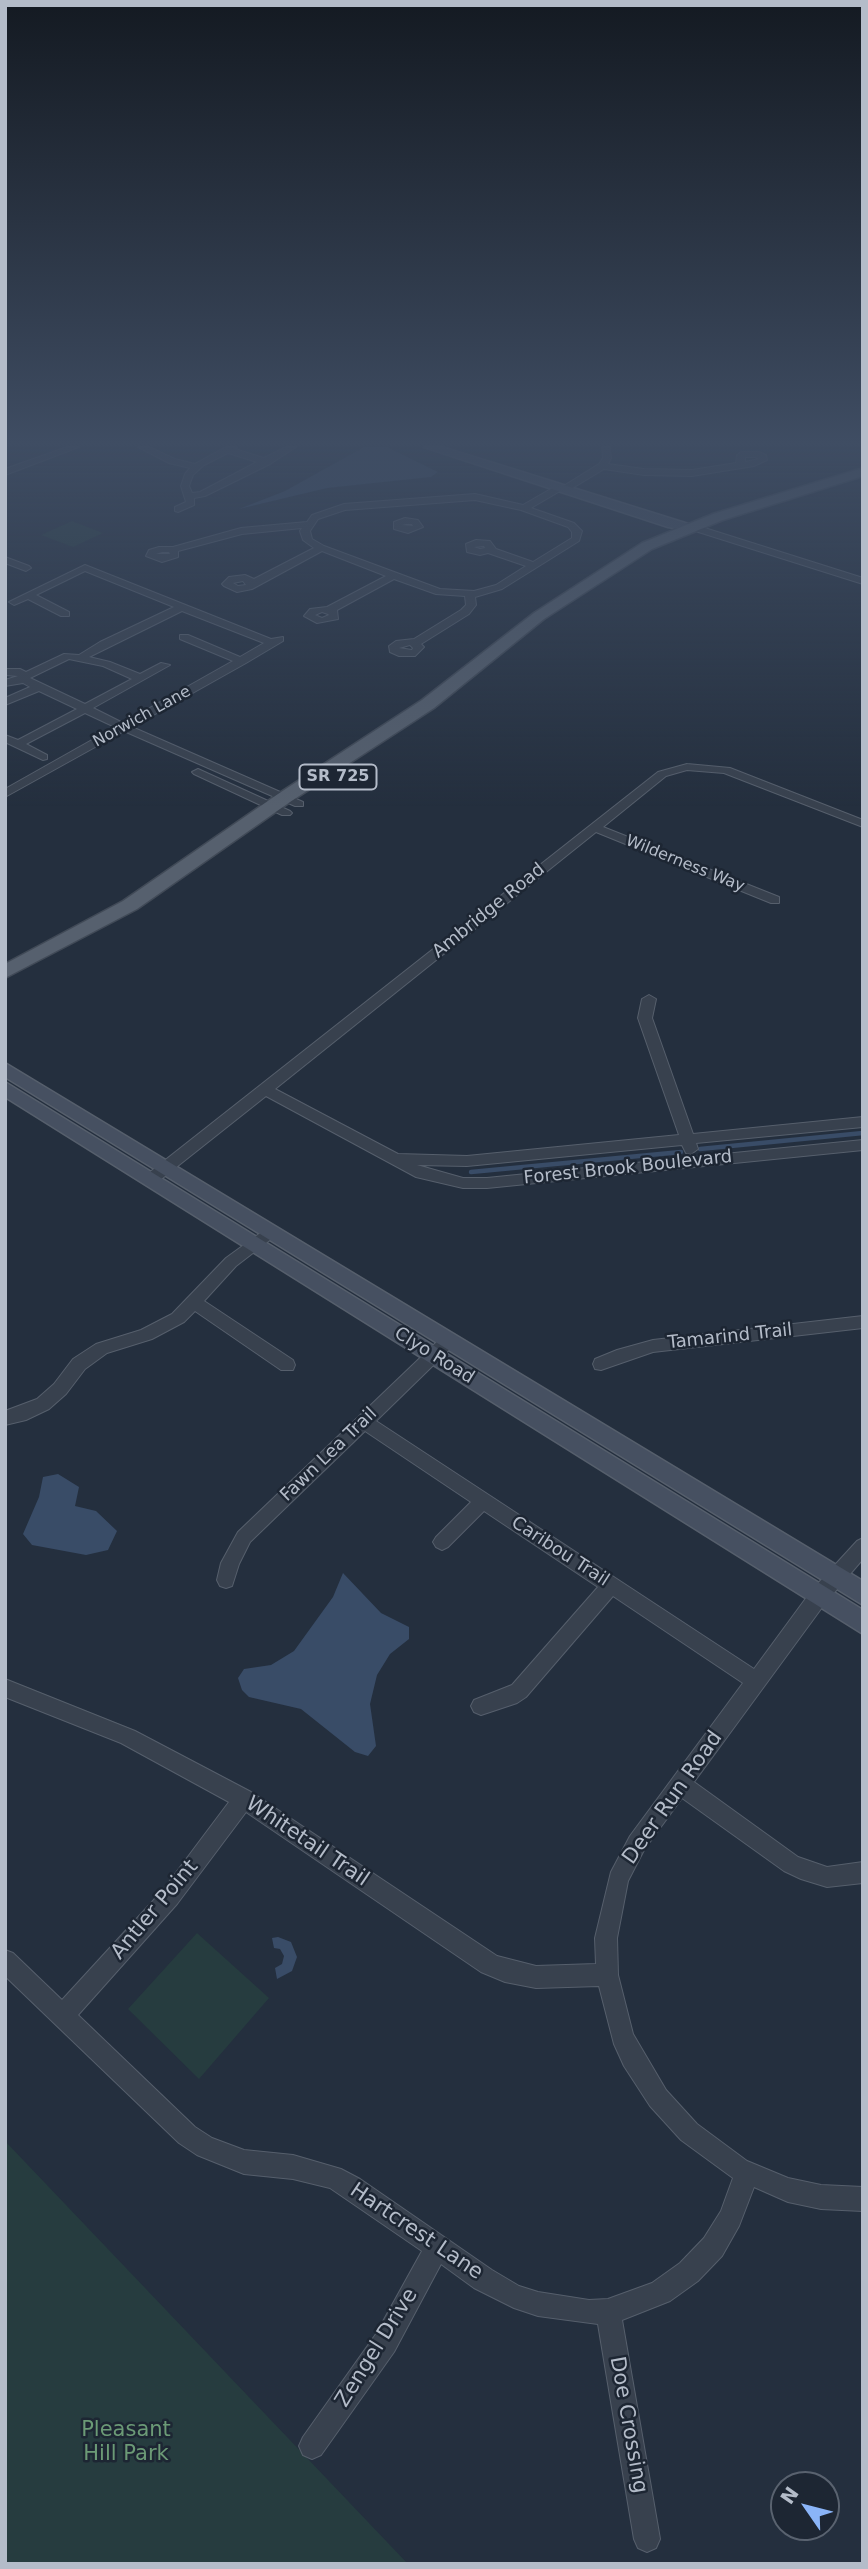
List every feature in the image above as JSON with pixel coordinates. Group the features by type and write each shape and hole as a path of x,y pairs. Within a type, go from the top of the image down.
{"main road":[{"name":"SR 725","path":"5,972 130,905 285,805 433,706 523,636 628,567"},
{"name":"SR 725","path":"5,985 125,924 285,805"}],"street":[{"path":"253,584 285,567"},
{"path":"372,567 439,592 470,594 499,587 530,567"},
{"path":"818,567 863,581"},
{"path":"14,602 85,568 183,607"},
{"path":"330,610 394,575"},
{"path":"415,643 465,612 471,605 470,594"},
{"path":"28,595 65,614"},
{"path":"83,657 104,644 183,607"},
{"name":"Norwich Lane","path":"5,794 275,641 183,607"},
{"path":"184,637 242,661"},
{"path":"16,680 65,656 83,657 140,678"},
{"path":"19,744 165,665"},
{"path":"5,672 20,672 16,680"},
{"path":"16,680 285,805"},
{"path":"5,702 33,690"},
{"path":"5,738 43,757"},
{"name":"Ambridge Road","path":"158,1174 662,774 677,768 696,766 726,770 863,824"},
{"name":"Wilderness Way","path":"594,827 775,901"},
{"path":"649,999 645,1018 695,1161"},
{"name":"Clyo Road","path":"5,1069 158,1174"},
{"name":"Clyo Road","path":"5,1088 158,1174 441,1348 863,1594"},
{"name":"Forest Brook Boulevard","path":"266,1090 428,1176 463,1183 487,1183 863,1144"},
{"name":"Forest Brook Boulevard","path":"398,1159 467,1161 863,1122"},
{"path":"5,1418 30,1412 43,1404 61,1389 87,1357 102,1348 165,1326 194,1302 231,1262 262,1238"},
{"path":"194,1302 287,1365"},
{"name":"Tamarind Trail","path":"601,1364 622,1354 653,1346 863,1322"},
{"name":"Clyo Road","path":"441,1348 819,1597 863,1623"},
{"name":"Fawn Lea Trail","path":"226,1580 233,1556 244,1537 441,1348"},
{"name":"Caribou Trail","path":"364,1422 757,1682"},
{"path":"442,1542 483,1501"},
{"name":"Deer Run Road","path":"863,1546 819,1597 637,1843 618,1879 606,1938 607,1975 622,2036 632,2058 658,2098 689,2132 747,2173 788,2190 821,2197 863,2199"},
{"path":"481,1706 510,1697 519,1691 611,1585"},
{"name":"Whitetail Trail","path":"5,1688 128,1737 244,1799 489,1964 505,1971 536,1977 607,1975"},
{"path":"681,1784 791,1864 827,1877 844,1877 863,1872"},
{"name":"Antler Point","path":"62,2016 170,1897 244,1799"},
{"name":"Hartcrest Lane","path":"5,1961 196,2141 244,2162 293,2167 333,2177 514,2296 538,2304 589,2312 608,2311 631,2305 661,2292 689,2272 713,2247 731,2218 747,2173"},
{"name":"Zengel Drive","path":"312,2446 385,2343 437,2247"},
{"name":"Doe Crossing","path":"608,2311 646,2539"}],"green space":[{"path":"197,1933 269,1998 199,2079 128,2009"},
{"name":"Pleasant Hill Park","path":"5,2141 408,2564 5,2564"}],"water":[{"path":"58,1474 79,1487 75,1506 96,1511 117,1531 108,1550 86,1555 32,1545 23,1534 39,1497 43,1477"},
{"path":"343,1573 381,1613 409,1627 409,1639 390,1654 377,1675 370,1704 376,1746 368,1756 355,1752 301,1709 249,1697 242,1690 238,1678 244,1669 271,1665 294,1651 333,1597"},
{"path":"278,1937 291,1942 297,1957 292,1971 277,1979 275,1968 282,1964 284,1956 280,1949 274,1948 272,1938"}],"waterway":[{"path":"700,1149 863,1133"},
{"path":"471,1172 681,1152"}]}
